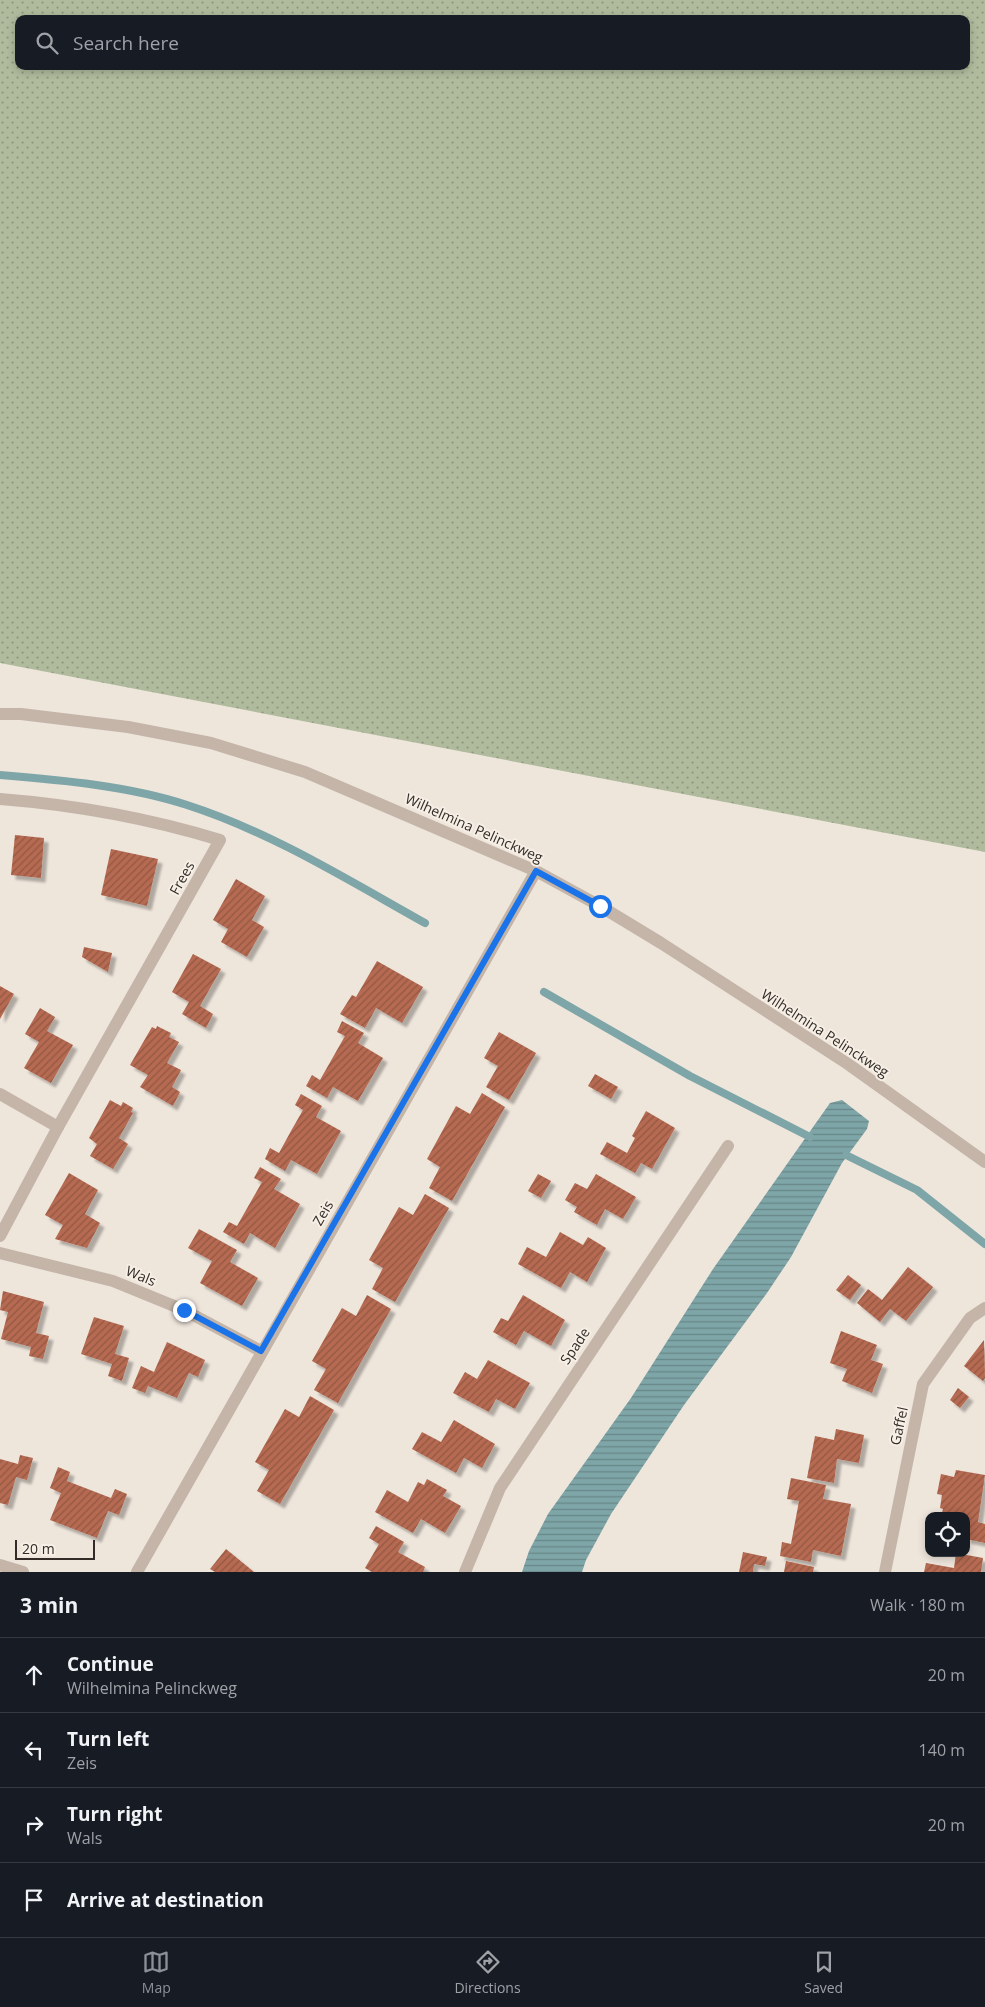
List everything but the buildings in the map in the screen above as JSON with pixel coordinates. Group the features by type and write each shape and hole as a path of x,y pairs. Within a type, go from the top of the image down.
{"street":[{"name":"Wilhelmina Pelinckweg","path":"0,714 21,714 128,727 211,743 305,772 536,871 661,943 848,1064 985,1162"},
{"name":"Frees","path":"0,799 62,804 109,812 178,827 220,840 58,1127 0,1236"},
{"name":"Zeis","path":"137,1572 261,1351 536,871"},
{"path":"0,1094 58,1127"},
{"name":"Spade","path":"465,1572 500,1488 728,1146"},
{"name":"Wals","path":"0,1253 113,1281 184,1310 261,1351"},
{"name":"Gaffel","path":"885,1572 923,1384 970,1318 985,1308"},
{"path":"0,1565 23,1572"}],"green space":[{"path":"0,0 985,0 985,852 0,663"}],"water":[{"path":"842,1100 869,1121 867,1129 842,1163 791,1257 767,1293 684,1405 611,1514 586,1560 582,1572 522,1572 529,1551 548,1514 631,1398 713,1269 830,1103"}],"waterway":[{"path":"0,775 118,788 165,798 187,805 218,816 279,843 425,923"},
{"path":"544,992 690,1076 810,1137"},
{"path":"846,1155 917,1190 985,1244"}],"route":[{"path":"184,1310 261,1351 536,871 600,906"}]}
